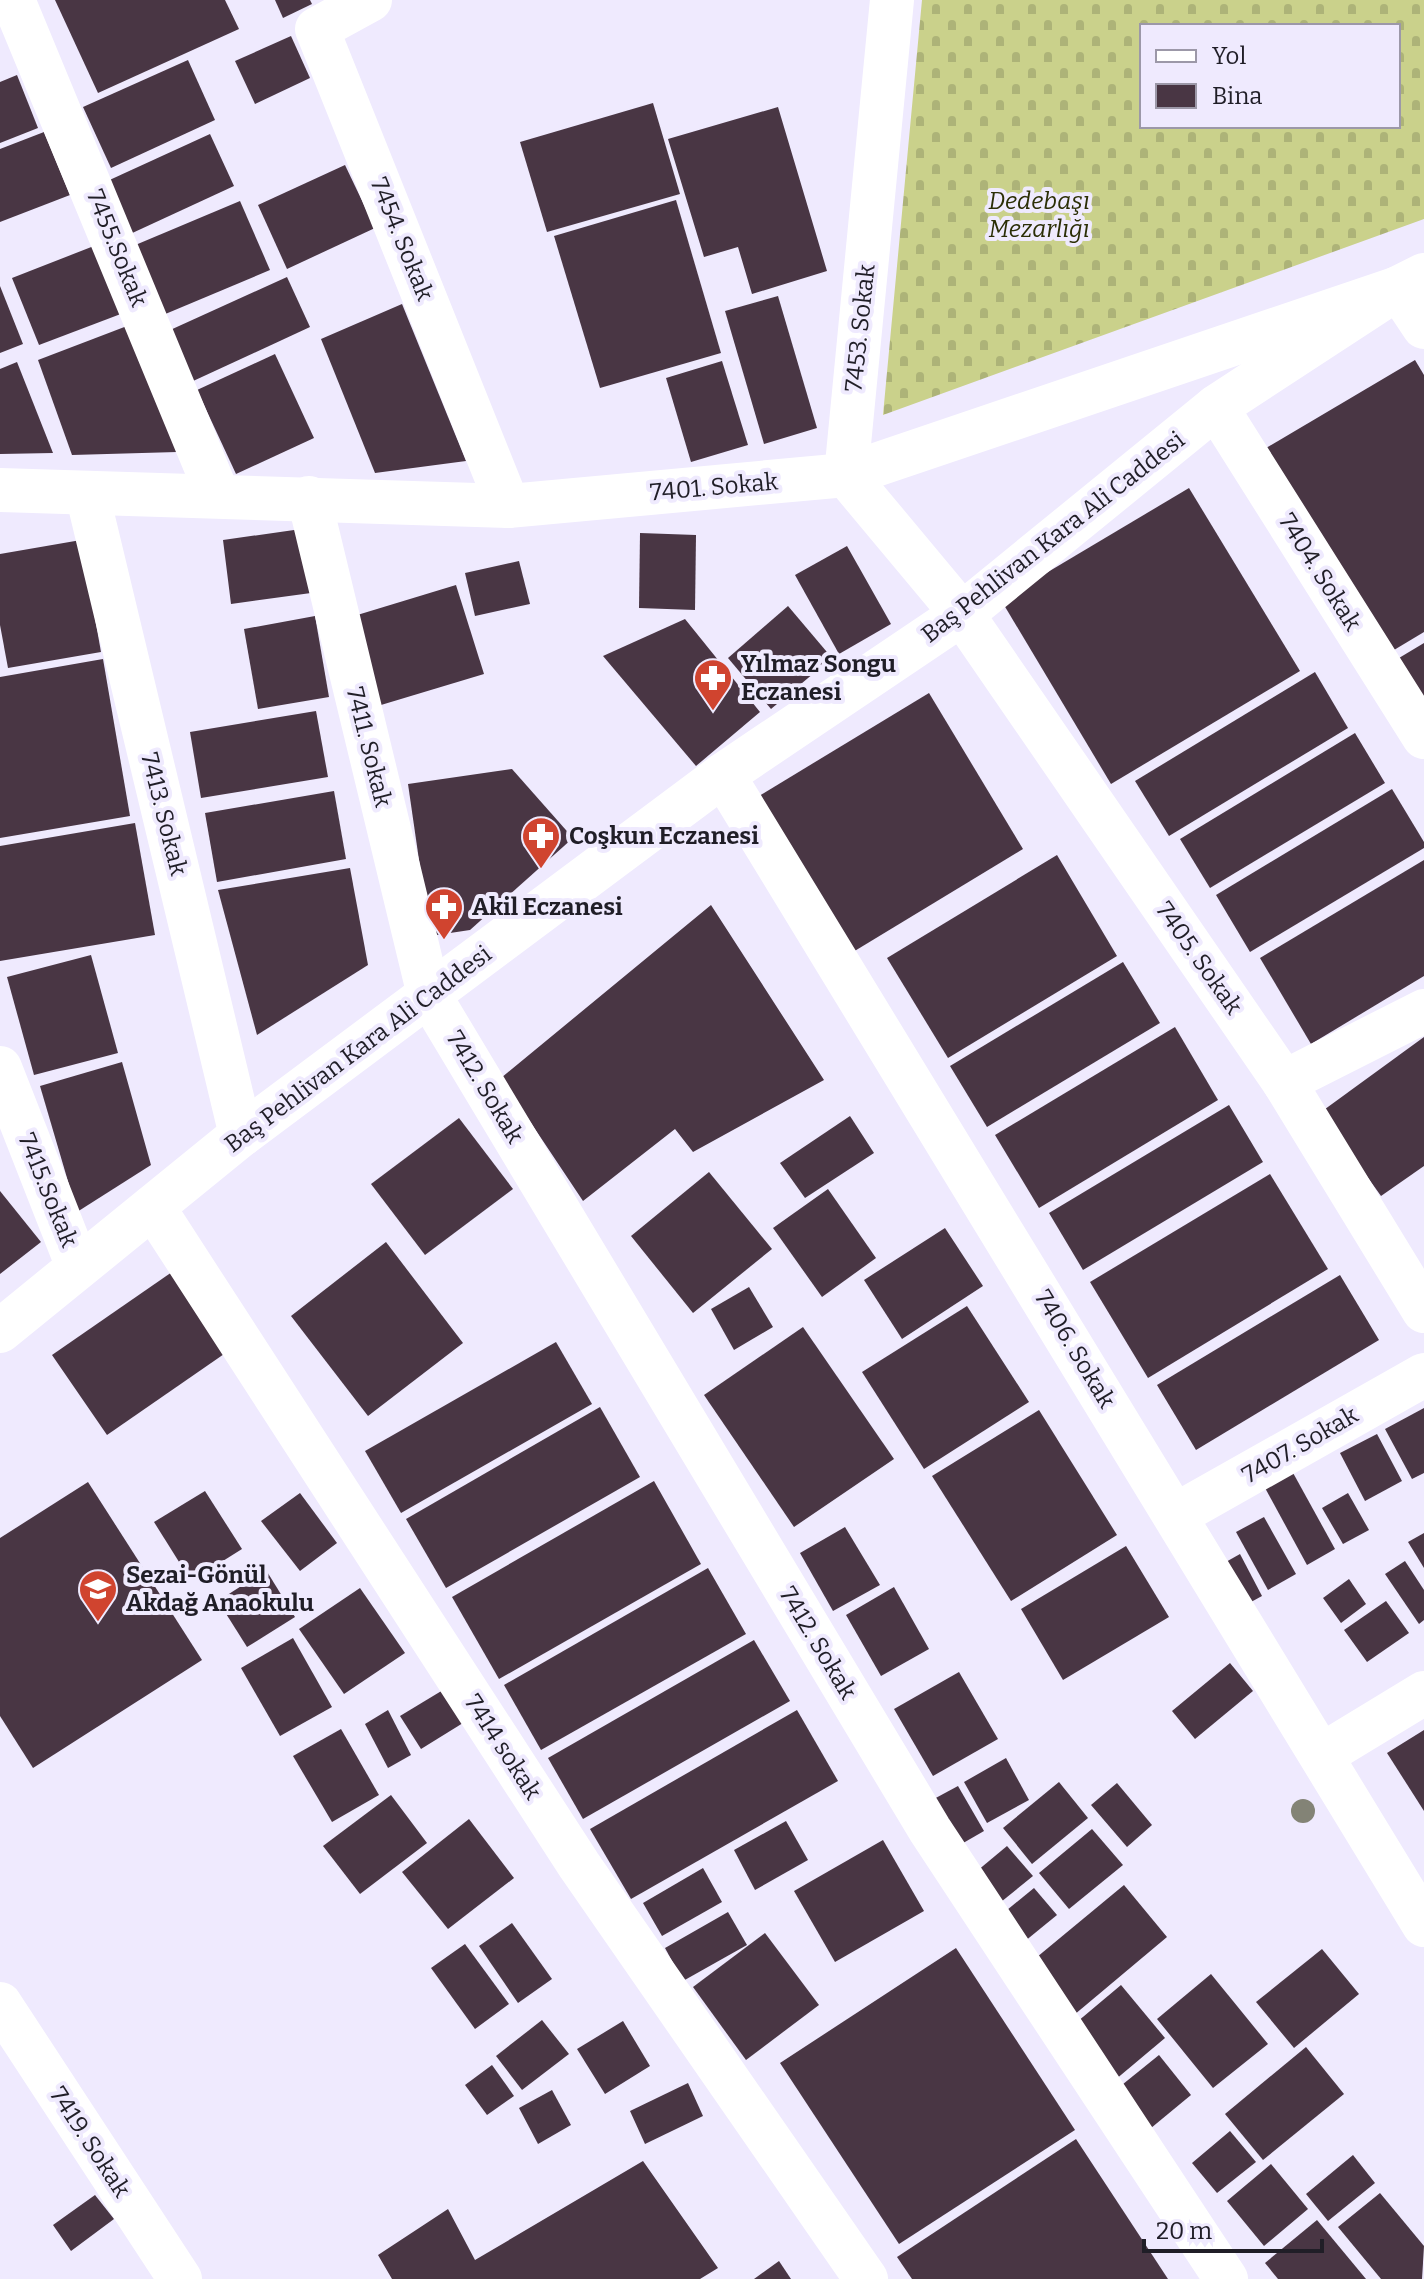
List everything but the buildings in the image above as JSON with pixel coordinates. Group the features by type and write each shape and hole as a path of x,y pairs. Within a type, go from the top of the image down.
{"street":[{"name":"7455.Sokak","path":"13,0 218,496"},
{"name":"7454. Sokak","path":"370,0 317,29 508,506"},
{"name":"7453. Sokak","path":"846,475 892,0"},
{"name":"7401. Sokak","path":"0,490 508,506 846,475 1411,282"},
{"path":"1411,282 1424,327"},
{"name":"Baş Pehlivan Kara Ali Caddesi","path":"0,1331 241,1135 723,775 962,614 1216,407 1411,282"},
{"name":"7404. Sokak","path":"1216,407 1424,737"},
{"path":"846,475 962,614"},
{"name":"7413. Sokak","path":"87,493 241,1135"},
{"name":"7411. Sokak","path":"309,498 429,995"},
{"name":"7405. Sokak","path":"962,614 1284,1082 1424,1311"},
{"name":"7406. Sokak","path":"723,775 1424,1925"},
{"name":"7412. Sokak","path":"429,995 930,1830 1226,2279"},
{"path":"1284,1082 1424,1011"},
{"name":"7415.Sokak","path":"0,1068 78,1267"},
{"name":"7414 sokak","path":"153,1207 579,1865 866,2279"},
{"name":"7407. Sokak","path":"1176,1515 1424,1375"},
{"path":"1322,1755 1424,1693"},
{"name":"7419. Sokak","path":"0,2004 180,2279"}],"green space":[{"name":"Dedebaşı Mezarlığı","path":"922,0 1424,0 1424,219 883,415"}],"place":[{"name":"Yılmaz Songu Eczanesi","path":"713,712"},
{"name":"Coşkun Eczanesi","path":"541,870"},
{"name":"Akil Eczanesi","path":"444,941"},
{"name":"Sezai-Gönül Akdağ Anaokulu","path":"98,1623"}]}
